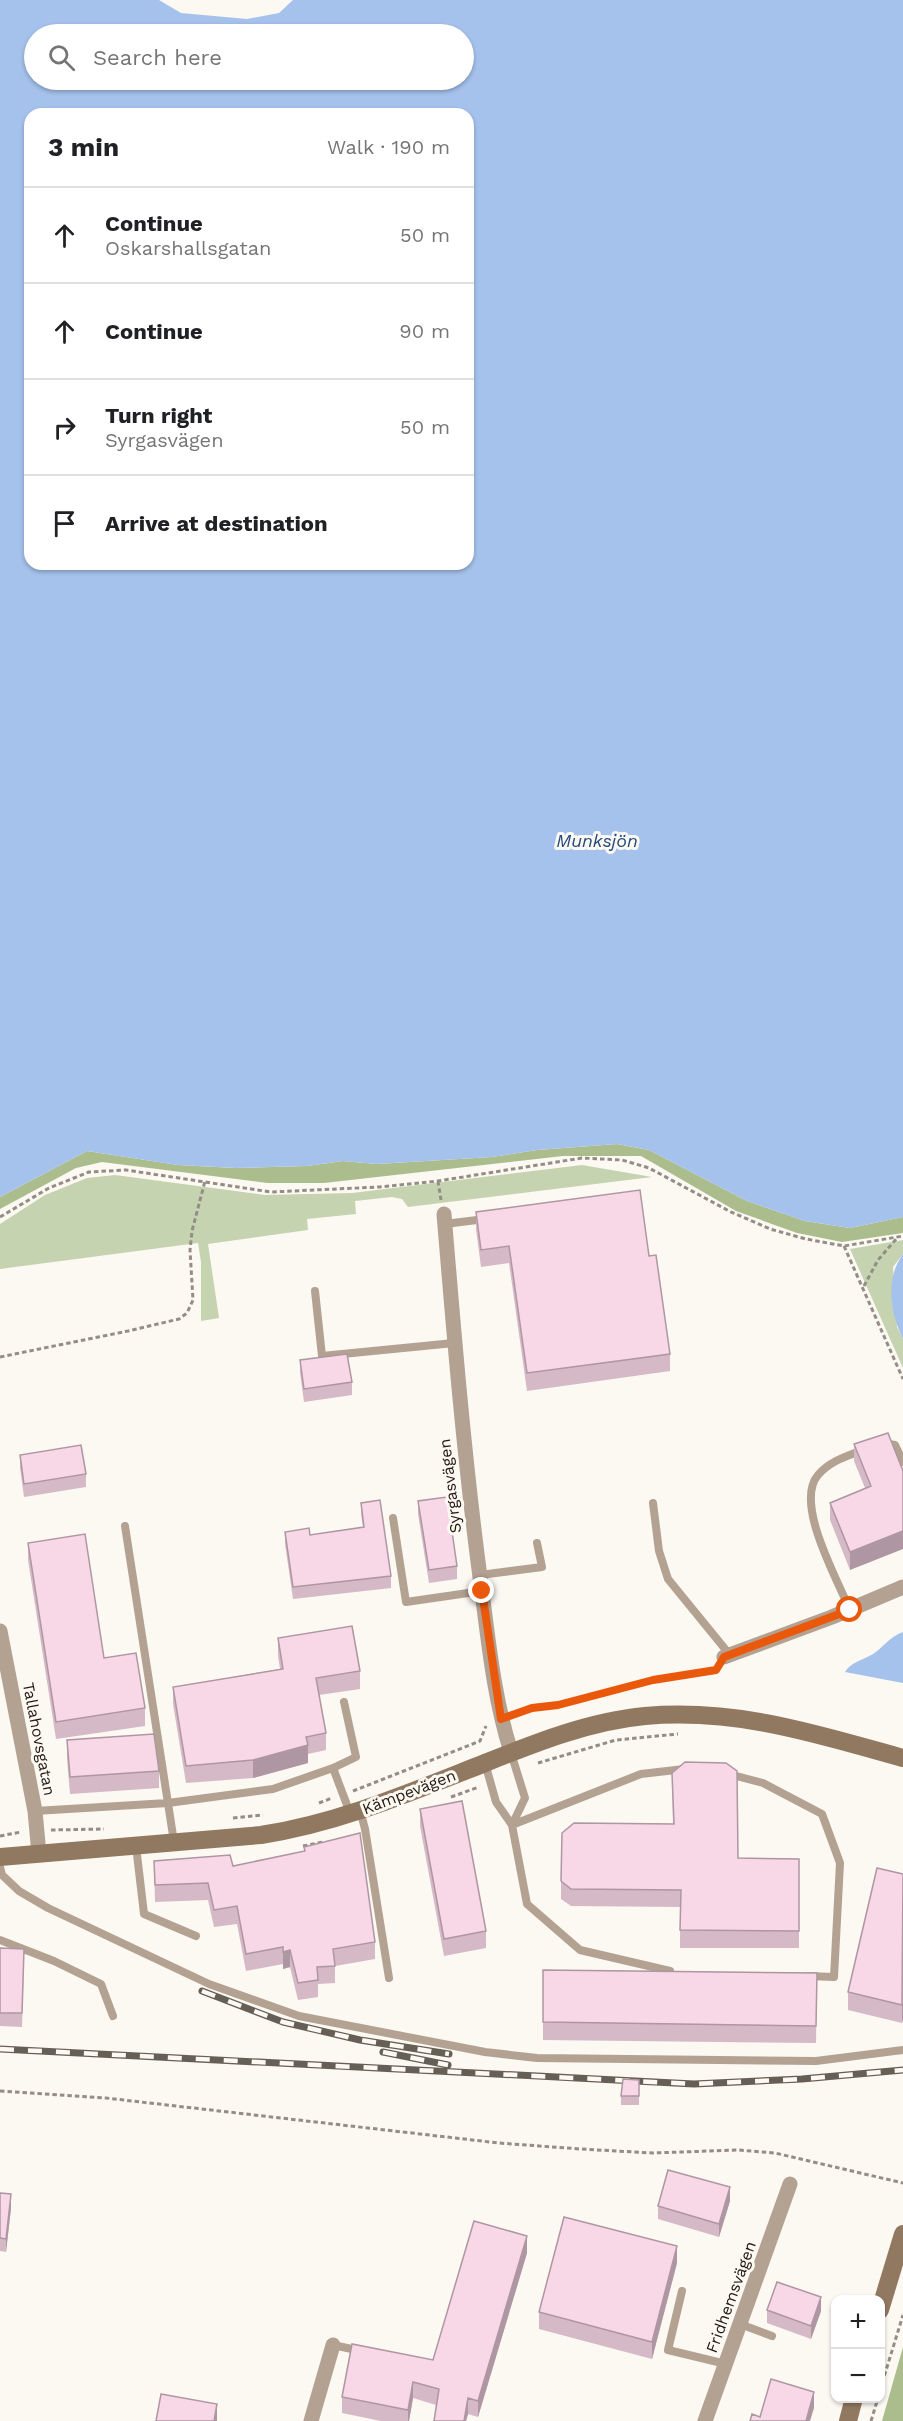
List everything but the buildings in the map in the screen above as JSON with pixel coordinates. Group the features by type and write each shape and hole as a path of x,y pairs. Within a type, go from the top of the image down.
{"main road":[{"name":"Kämpevägen","path":"0,1857 282,1832 355,1812 567,1733 644,1716 706,1715 758,1720 811,1732 903,1758"},
{"name":"Kämpevägen","path":"811,1732 903,1747"},
{"path":"885,2295 903,2234"},
{"path":"848,2421 853,2403"}],"street":[{"name":"Syrgasvägen","path":"444,1219 464,1461 501,1719 511,1752"},
{"path":"727,1656 850,1610 903,1587"},
{"name":"Tallahovsgatan","path":"0,1631 35,1810 39,1854"},
{"name":"Fridhemsvägen","path":"705,2421 790,2184"},
{"path":"310,2421 333,2345"}],"lane":[{"path":"444,1219 492,1218"},
{"path":"315,1291 322,1356 454,1343"},
{"path":"850,1610 818,1533 809,1505 810,1490 818,1475 835,1461 885,1442 895,1444 903,1462"},
{"path":"653,1503 659,1551 668,1579 727,1656"},
{"path":"393,1518 406,1602 482,1591"},
{"path":"125,1526 174,1843"},
{"path":"480,1575 542,1567 537,1543"},
{"path":"35,1810 168,1803 273,1789 333,1768 356,1757 344,1702"},
{"path":"511,1752 525,1798 512,1825"},
{"path":"485,1763 496,1802 512,1825 527,1904 580,1950 662,1971 685,1972"},
{"path":"333,1768 343,1794 365,1829 389,1978"},
{"path":"512,1825 641,1774 697,1770"},
{"path":"718,1773 763,1783 822,1814 840,1863 834,1977 799,1976"},
{"path":"136,1846 144,1914 196,1936"},
{"path":"0,1867 2,1875 19,1891 48,1908 209,1984 299,2016 485,2052 537,2058 816,2061 903,2050"},
{"path":"0,1940 54,1960 101,1984 113,2016"},
{"path":"682,2291 668,2350 726,2364"},
{"path":"740,2324 772,2336"},
{"path":"333,2345 375,2354"}],"path":[{"path":"0,1217 49,1188 89,1172 126,1170 271,1192 438,1181 582,1158 622,1160 662,1173 731,1212 770,1230 844,1246 903,1236"},
{"path":"0,1357 179,1319 187,1313 193,1300 190,1250 192,1230 205,1181"},
{"path":"864,1286 878,1260 897,1238"},
{"path":"844,1246 864,1286 903,1379"},
{"path":"316,1803 480,1741 487,1724 532,1708 558,1705 653,1680 716,1670 727,1656"},
{"path":"572,1753 616,1740 688,1733"},
{"path":"228,1818 273,1814"},
{"path":"0,1836 37,1831 106,1828"},
{"path":"0,2091 106,2098 557,2148 653,2153 738,2150 776,2153 903,2183"},
{"path":"885,2374 903,2315"},
{"path":"871,2421 876,2403"}],"green space":[{"path":"617,1144 649,1150 747,1201 805,1221 850,1228 903,1217 903,1233 842,1242 797,1233 736,1211 641,1156 563,1156 324,1183 267,1183 102,1162 76,1168 0,1209 0,1197 87,1151 178,1165 236,1168 307,1166 343,1161 377,1164 492,1157 537,1150"},
{"path":"582,1165 652,1177 408,1207 402,1199 392,1197 355,1201 356,1214 307,1219 308,1230 208,1244 219,1318 201,1321 201,1262 198,1243 0,1269 0,1224 45,1195 87,1178 115,1175 265,1195 352,1193"},
{"path":"903,1240 903,1254 893,1267 897,1327 903,1339 903,1368 850,1249"},
{"path":"903,2347 903,2421 882,2421"}],"water":[{"name":"Munksjön","path":"0,0 159,0 181,13 247,19 279,13 293,0 903,0 903,1217 850,1228 805,1221 747,1201 649,1150 617,1144 537,1150 492,1157 377,1164 343,1161 307,1166 236,1168 178,1165 87,1151 0,1197"},
{"path":"903,1254 903,1339 895,1318 891,1296 897,1263"},
{"path":"903,1632 903,1683 845,1672 854,1663 873,1654"}],"railway":[{"path":"202,1991 283,2022 360,2040 449,2054"},
{"path":"0,2049 694,2084 802,2079 903,2070"},
{"path":"383,2052 448,2065"}],"route":[{"path":"482,1591 501,1719 532,1708 558,1705 653,1680 716,1670 724,1657 850,1610"}]}
